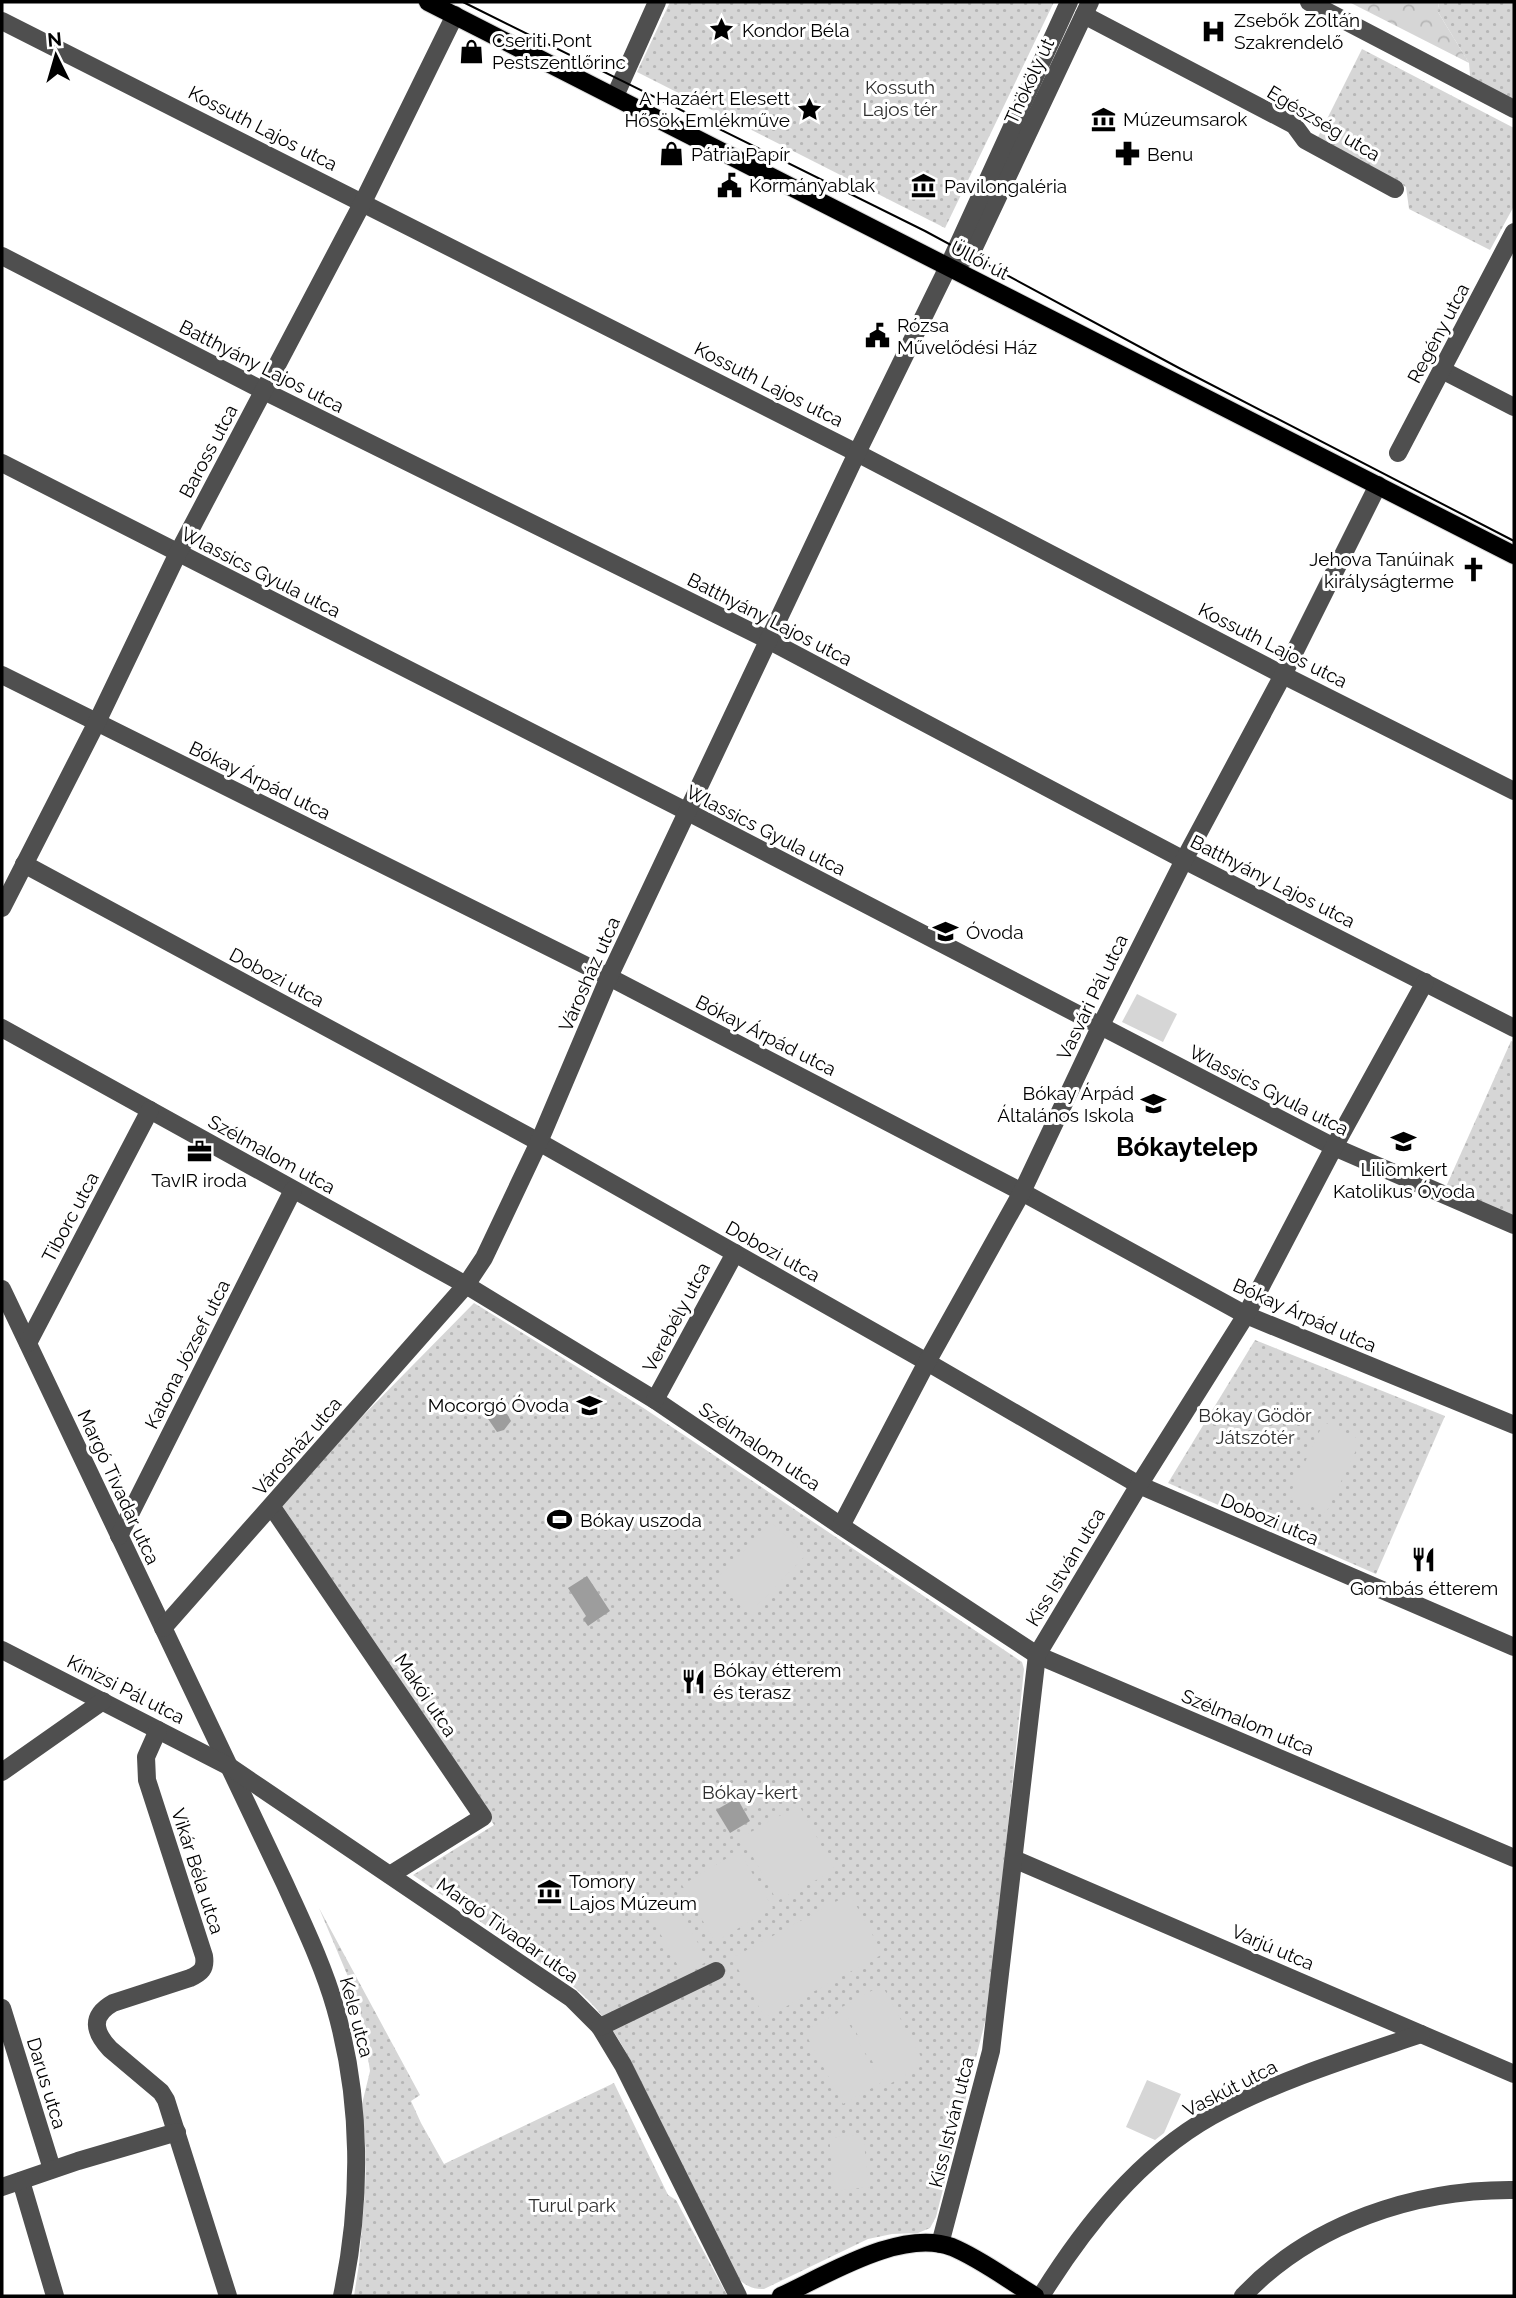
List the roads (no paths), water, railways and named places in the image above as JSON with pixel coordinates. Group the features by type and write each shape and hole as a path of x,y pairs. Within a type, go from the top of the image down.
{"main road":[{"name":"Üllői út","path":"428,2 457,11 615,96 1514,555"},
{"path":"781,2296 888,2248 910,2243 940,2244 965,2254 1035,2296"}],"street":[{"path":"615,96 657,2"},
{"name":"Thököly út","path":"948,267 970,256 999,175 1069,2"},
{"path":"1308,2 1514,109"},
{"name":"Thököly út","path":"999,175 1087,8"},
{"name":"Egészség utca","path":"1087,8 1294,125 1305,140 1395,189"},
{"name":"Baross utca","path":"2,908 97,723 178,553 363,202 457,11"},
{"name":"Kossuth Lajos utca","path":"2,21 857,453 1283,675 1514,791"},
{"name":"Regény utca","path":"1398,453 1514,232"},
{"name":"Batthyány Lajos utca","path":"2,256 264,391 770,641 1184,860 1514,1028"},
{"name":"Városház utca","path":"163,1628 466,1285 484,1258 539,1142 609,977 948,267"},
{"path":"1442,370 1514,407"},
{"name":"Wlassics Gyula utca","path":"2,463 688,812 1334,1147 1514,1225"},
{"name":"Vasvári Pál utca","path":"841,1526 927,1362 1022,1192 1100,1027 1184,860 1283,675 1378,485"},
{"name":"Bókay Árpád utca","path":"2,675 609,977 1022,1192 1246,1315 1514,1425"},
{"name":"Dobozi utca","path":"24,864 539,1142 1139,1485 1514,1647"},
{"name":"Kiss István utca","path":"940,2244 991,2051 1037,1655 1139,1485 1246,1315 1425,982"},
{"name":"Szélmalom utca","path":"2,1028 466,1285 655,1400 1037,1655 1514,1858"},
{"name":"Tiborc utca","path":"28,1343 150,1110"},
{"name":"Katona József utca","path":"119,1536 293,1190"},
{"name":"Verebély utca","path":"655,1400 735,1253"},
{"name":"Margó Tivadar utca","path":"2,1289 230,1767 558,1987 600,2027 623,2065 738,2296"},
{"name":"Makói utca","path":"272,1507 483,1817 390,1874"},
{"name":"Kinizsi Pál utca","path":"2,1650 230,1767"},
{"path":"2,1772 103,1700"},
{"path":"163,1732 182,1735 196,1728 199,1719 198,1703"},
{"name":"Vikár Béla utca","path":"163,1732 146,1757 147,1780 204,1956 204,1968 190,1978 104,2008 98,2016 98,2033 110,2049 161,2092 166,2100 228,2296"},
{"name":"Kele utca","path":"230,1767 328,1984 348,2059 355,2123 356,2185 353,2236 342,2296"},
{"name":"Varjú utca","path":"1014,1859 1514,2074"},
{"path":"600,2027 716,1972"},
{"name":"Darus utca","path":"2,2008 52,2169"},
{"name":"Vaskút utca","path":"1041,2296 1087,2227 1155,2157 1189,2131 1210,2117 1266,2090 1421,2034"},
{"path":"2,2187 52,2169 177,2132"},
{"path":"21,2181 55,2296"},
{"path":"1243,2296 1279,2265 1307,2246 1362,2217 1432,2197 1514,2190"}],"tram line":[{"path":"463,2 925,231 1179,368 1514,541"}],"place":[{"name":"Kondor Béla","path":"722,30"},
{"name":"Zsebők Zoltán Szakrendelő","path":"1214,31"},
{"name":"Cseriti Pont Pestszentlőrinc","path":"472,51"},
{"name":"A Hazáért Elesett Hősök Emlékműve","path":"810,109"},
{"name":"Múzeumsarok","path":"1103,119"},
{"name":"Pátria Papír","path":"671,154"},
{"name":"Benu","path":"1127,154"},
{"name":"Kormányablak","path":"729,185"},
{"name":"Pavilongaléria","path":"924,186"},
{"name":"Rózsa Művelődési Ház","path":"877,336"},
{"name":"Jehova Tanúinak királyságterme","path":"1474,570"},
{"name":"Óvoda","path":"946,932"},
{"name":"Bókay Árpád Általános Iskola","path":"1154,1104"},
{"name":"Liliomkert Katolikus Óvoda","path":"1404,1141"},
{"name":"TavIR iroda","path":"199,1152"},
{"name":"Mocorgó Óvoda","path":"589,1405"},
{"name":"Bókay uszoda","path":"560,1520"},
{"name":"Gombás étterem","path":"1424,1560"},
{"name":"Bókay étterem és terasz","path":"693,1681"},
{"name":"Tomory Lajos Múzeum","path":"549,1892"}],"district":[{"name":"Bókaytelep","path":"1187,1147"}],"park label":[{"name":"Kossuth Lajos tér","path":"900,98"},
{"name":"Bókay Gödör Játszótér","path":"1255,1426"},
{"name":"Bókay-kert","path":"750,1792"},
{"name":"Turul park","path":"572,2205"}]}
